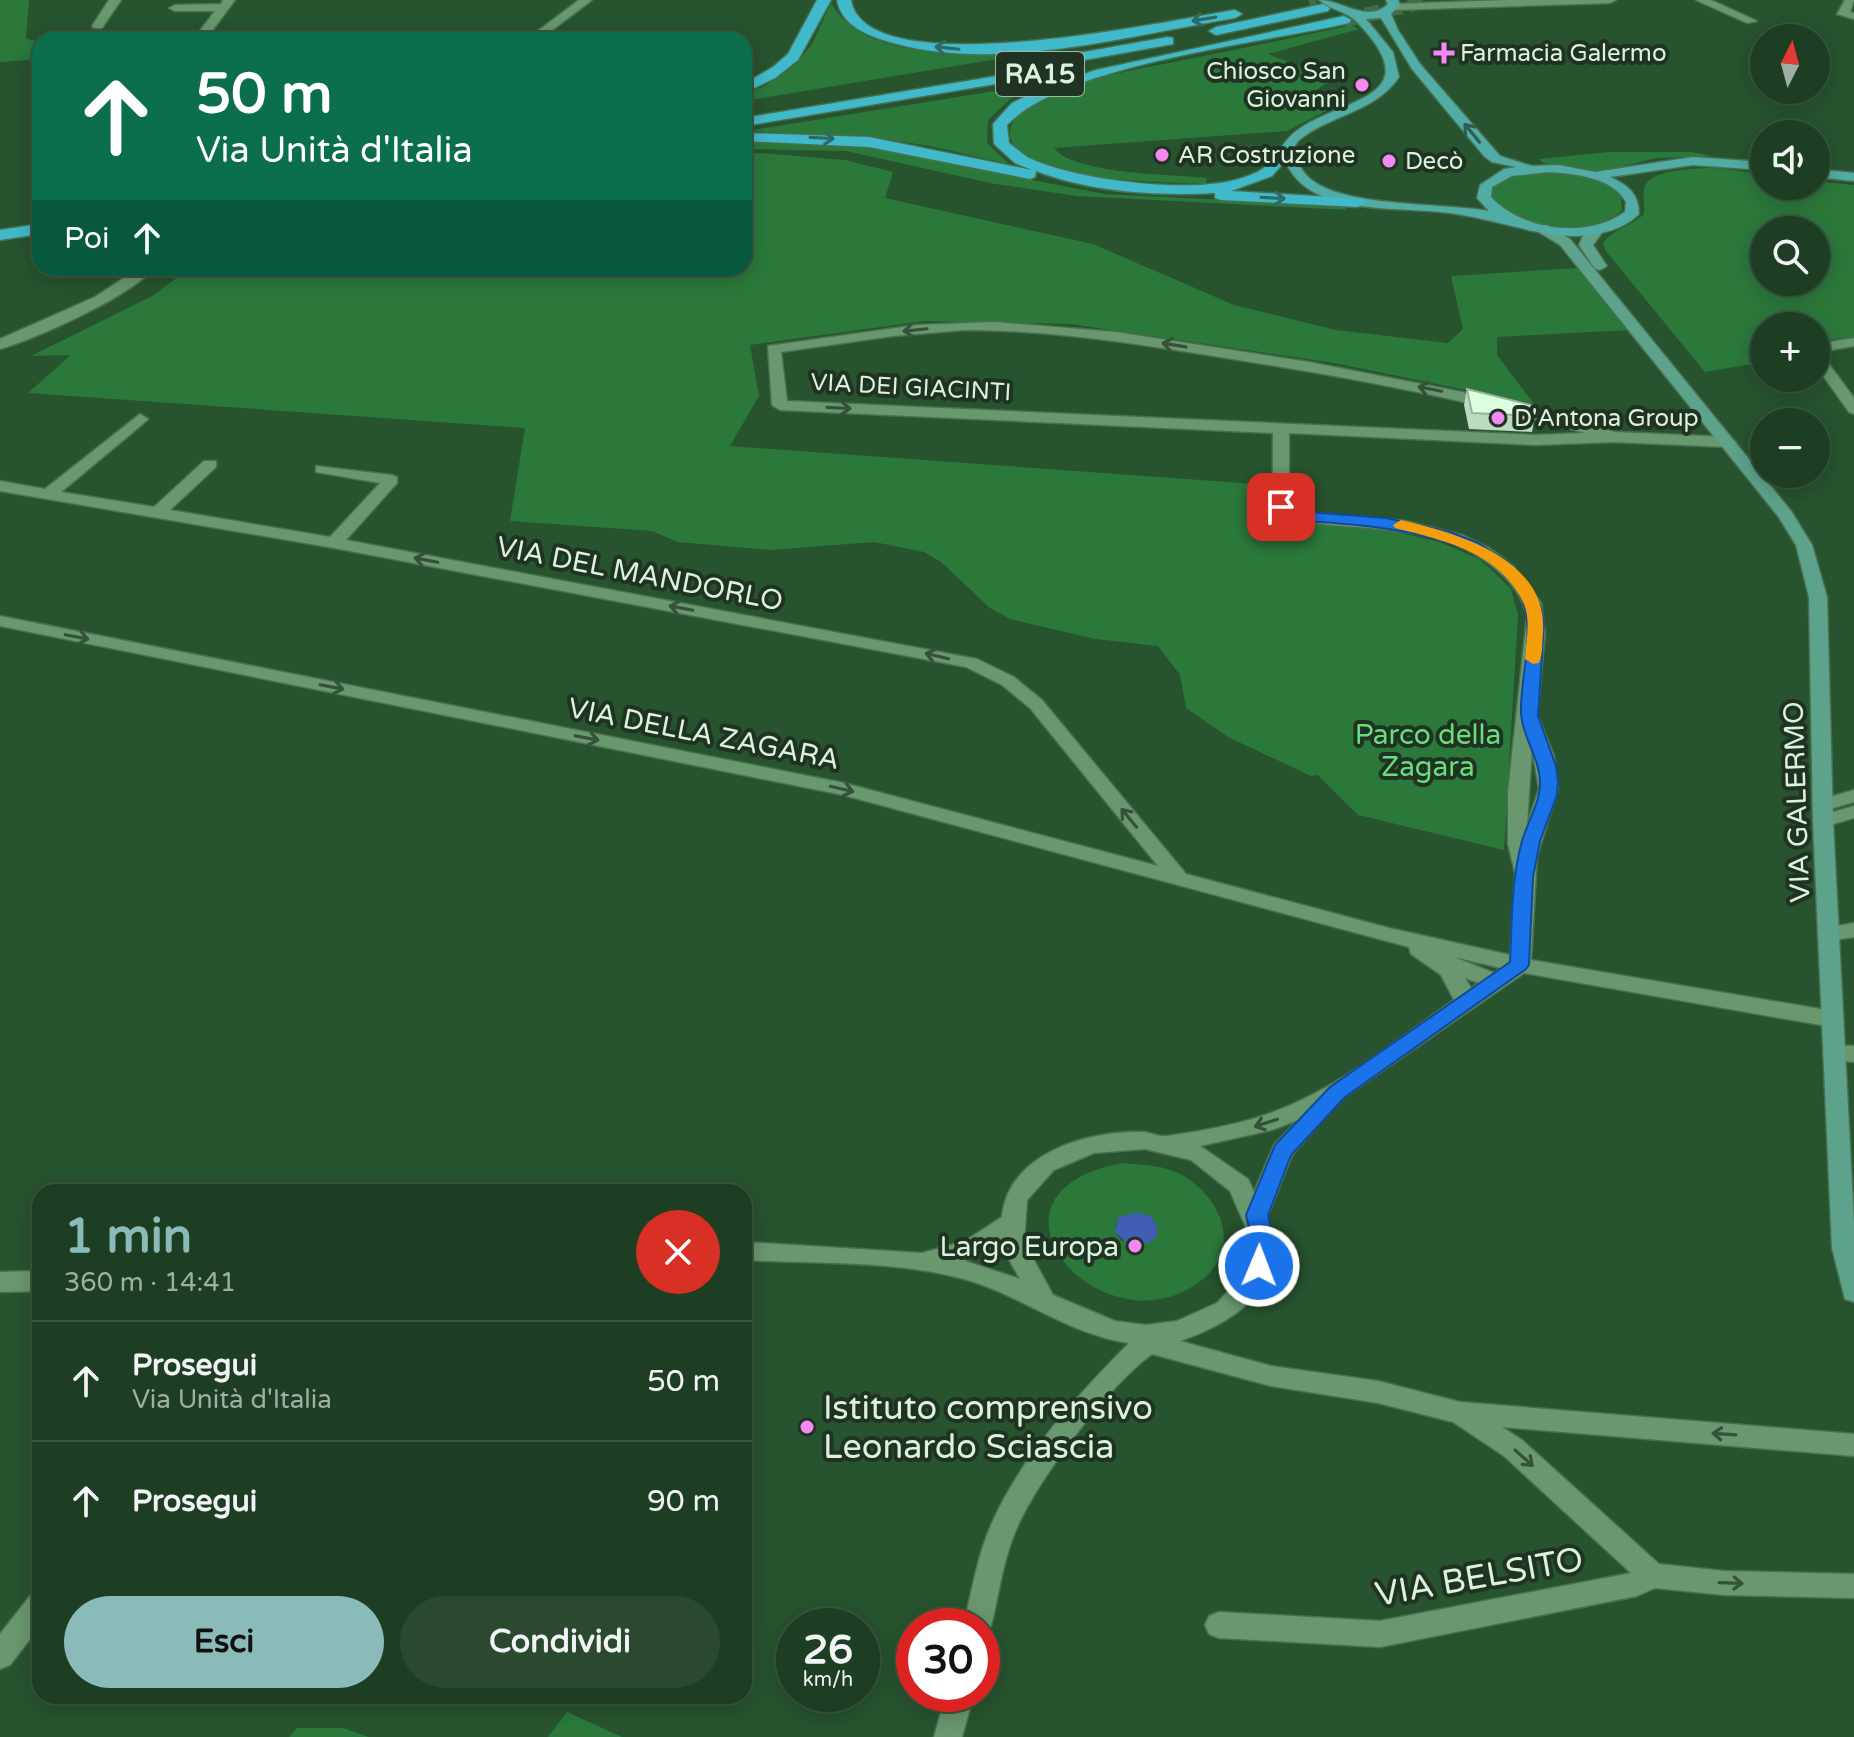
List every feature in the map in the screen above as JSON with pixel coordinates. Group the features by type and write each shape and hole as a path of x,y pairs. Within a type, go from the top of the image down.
{"highway":[{"path":"752,85 771,74 798,50 824,0"},
{"path":"844,0 845,10 855,21 880,34 927,46 980,50 1028,47 1309,2"},
{"path":"1286,151 1267,173 1232,186 1209,189 1103,182 1058,175 1018,160 1004,149 998,136 1002,119 1016,105 1066,82 1334,9"},
{"name":"RA15","path":"752,110 1108,53 1334,9"},
{"name":"RA15","path":"752,121 1051,72 1334,9"},
{"path":"752,137 829,138 880,143 1062,181 1111,188 1358,202"},
{"path":"0,223 32,218"},
{"path":"0,235 32,230"}],"main road":[{"path":"1334,9 1390,7 1389,26 1488,153 1496,159 1593,175 1674,162 1750,165"},
{"path":"1334,9 1388,55 1394,75 1390,82 1355,106 1302,131 1288,144 1286,151 1291,168 1304,180 1325,192 1358,202 1445,209 1511,219 1542,228 1597,230"},
{"path":"1630,196 1639,177 1674,162"},
{"path":"1511,219 1491,207 1484,198 1484,189 1502,174 1538,168"},
{"path":"1830,174 1854,177"},
{"path":"1593,175 1619,186 1630,196 1634,208 1627,219 1597,230 1587,239 1587,249 1640,320 1661,360"},
{"path":"1542,228 1565,242 1661,360"},
{"name":"VIA GALERMO","path":"1661,360 1798,531 1813,573 1819,619 1832,1019 1844,1053 1846,1266 1854,1292"}],"street":[{"path":"98,26 115,0"},
{"path":"543,32 586,0"},
{"path":"1390,7 1610,0"},
{"path":"1702,0 1751,21"},
{"path":"1852,0 1843,14 1854,16"},
{"path":"175,8 226,4"},
{"path":"205,32 226,4"},
{"path":"0,345 108,295 138,276"},
{"name":"VIA DEI GIACINTI","path":"1614,437 1526,411 1438,390 1305,365 1068,330 1002,326 926,328 773,349 780,405 1535,440 1614,437 1728,442"},
{"path":"1830,346 1854,342"},
{"path":"1830,375 1854,409"},
{"path":"48,494 140,419"},
{"path":"1281,427 1281,507 1286,514 1386,523 1445,535 1491,557 1519,582 1533,605 1536,623 1516,842 1524,877"},
{"path":"158,513 210,464"},
{"path":"322,469 391,480 334,543"},
{"name":"VIA DEL MANDORLO","path":"0,486 334,543 971,663 1008,681 1036,704 1179,879"},
{"name":"VIA DELLA ZAGARA","path":"0,621 844,789 1389,935"},
{"path":"1520,965 1524,877 1531,841 1548,795 1547,766 1529,716"},
{"path":"1521,764 1528,760 1547,766"},
{"path":"1823,813 1854,796"},
{"path":"1823,813 1854,812"},
{"path":"1828,934 1854,930"},
{"path":"1389,935 1520,965 1832,1019"},
{"path":"1389,935 1496,982"},
{"path":"1436,958 1450,968 1460,983 1466,1003"},
{"path":"1169,1144 1237,1132 1272,1122 1337,1092 1520,965"},
{"path":"1257,1215 1282,1151 1337,1092"},
{"path":"982,1608 1003,1529 1018,1496 1119,1365 1157,1338 1200,1325 1227,1310 1247,1289 1259,1266 1262,1241 1257,1215 1244,1191 1223,1171 1198,1155 1169,1144 1138,1139 1106,1140 1076,1147 1050,1160 1029,1177 1015,1199 1009,1224 1011,1250 1023,1275 1042,1297"},
{"path":"912,1260 966,1253 987,1243 1009,1224"},
{"path":"752,1251 912,1260 1006,1281 1042,1297 1069,1316 1108,1331 1157,1338 1208,1361 1271,1376 1378,1392 1460,1413 1854,1445"},
{"path":"0,1282 32,1281"},
{"path":"1200,1325 1198,1337 1208,1361"},
{"name":"VIA BELSITO","path":"1460,1413 1513,1448 1653,1576"},
{"name":"VIA BELSITO","path":"1219,1625 1380,1634 1637,1584 1653,1576 1724,1583 1854,1586"},
{"path":"0,1656 32,1615"},
{"path":"948,1737 955,1712"}],"green space":[{"path":"0,0 29,0 26,38 32,40 32,60 0,62"},
{"path":"831,3 855,28 889,44 931,52 1025,51 1147,34 752,100 752,91 796,64 812,44"},
{"path":"1352,25 1359,29 1268,54 1332,79 1310,95 1332,108 1287,131 1054,148 1082,164 1126,172 1207,178 1206,184 1129,180 1062,170 1035,161 1016,149 1010,132 1016,116 1023,110 1040,99 1079,84"},
{"path":"1045,83 1010,99 988,120 987,143 1009,164 930,146 870,137 752,130"},
{"path":"752,142 864,147 1104,194 1342,206 1348,210 1077,196 995,184 846,151 752,149"},
{"path":"1608,152 1692,152 1712,156 1656,158 1601,172 1543,163 1539,159"},
{"name":"Parco della Zagara","path":"752,154 845,160 893,172 885,198 1093,244 1234,305 1336,330 1448,343 1463,329 1451,276 1577,268 1630,330 1497,337 1497,355 1534,404 1334,363 1071,324 925,321 750,345 759,396 730,446 1270,485 1268,520 1383,529 1440,542 1479,559 1511,589 1518,615 1504,850 1358,815 1318,775 1311,776 1228,737 1186,708 1180,675 1158,646 1095,639 1010,619 990,608 941,562 924,552 874,542 770,550 678,542 652,531 510,521 525,428 28,393 71,355 31,356 152,296 179,276 752,276"},
{"path":"1688,169 1750,172 1750,200 1830,200 1830,182 1854,185 1854,337 1830,340 1830,312 1750,312 1750,364 1705,372 1605,250 1603,243 1643,215 1644,188 1651,179 1667,172"},
{"path":"1548,171 1577,175 1606,184 1621,197 1622,210 1599,223 1550,226 1534,224 1509,214 1491,197 1493,184 1510,175"},
{"path":"1123,1163 1161,1167 1182,1175 1207,1196 1222,1223 1222,1252 1215,1266 1203,1279 1165,1298 1126,1299 1091,1285 1064,1262 1050,1234 1052,1205 1075,1180","holes":["1150,1216 1157,1226 1157,1237 1122,1241 1115,1232 1116,1223"]},
{"path":"567,1712 622,1737 548,1737"},
{"path":"297,1728 343,1728 369,1737 289,1737"}],"water":[{"path":"1136,1212 1150,1216 1157,1226 1157,1237 1147,1244 1128,1244 1115,1232 1118,1218"}],"building":[{"path":"1467,389 1535,406 1535,416 1472,413"}],"tunnel":[{"path":"1309,2 1316,0"},
{"path":"1344,20 1430,0"}],"slow traffic":[{"path":"1401,525 1445,535 1473,547 1491,557 1519,582 1533,605 1536,623 1533,659"}],"place":[{"name":"Farmacia Galermo","path":"1444,53"},
{"name":"Chiosco San Giovanni","path":"1362,85"},
{"name":"AR Costruzione","path":"1162,155"},
{"name":"Decò","path":"1389,161"},
{"name":"D'Antona Group","path":"1498,418"},
{"name":"Largo Europa","path":"1135,1246"},
{"name":"Istituto comprensivo Leonardo Sciascia","path":"807,1427"}],"route":[{"path":"1259,1266 1262,1241 1257,1215 1282,1151 1337,1092 1520,965 1524,877 1549,782 1547,766 1529,716 1536,623 1533,605 1519,582 1491,557 1445,535 1386,523 1294,516 1286,514 1281,507"}]}
